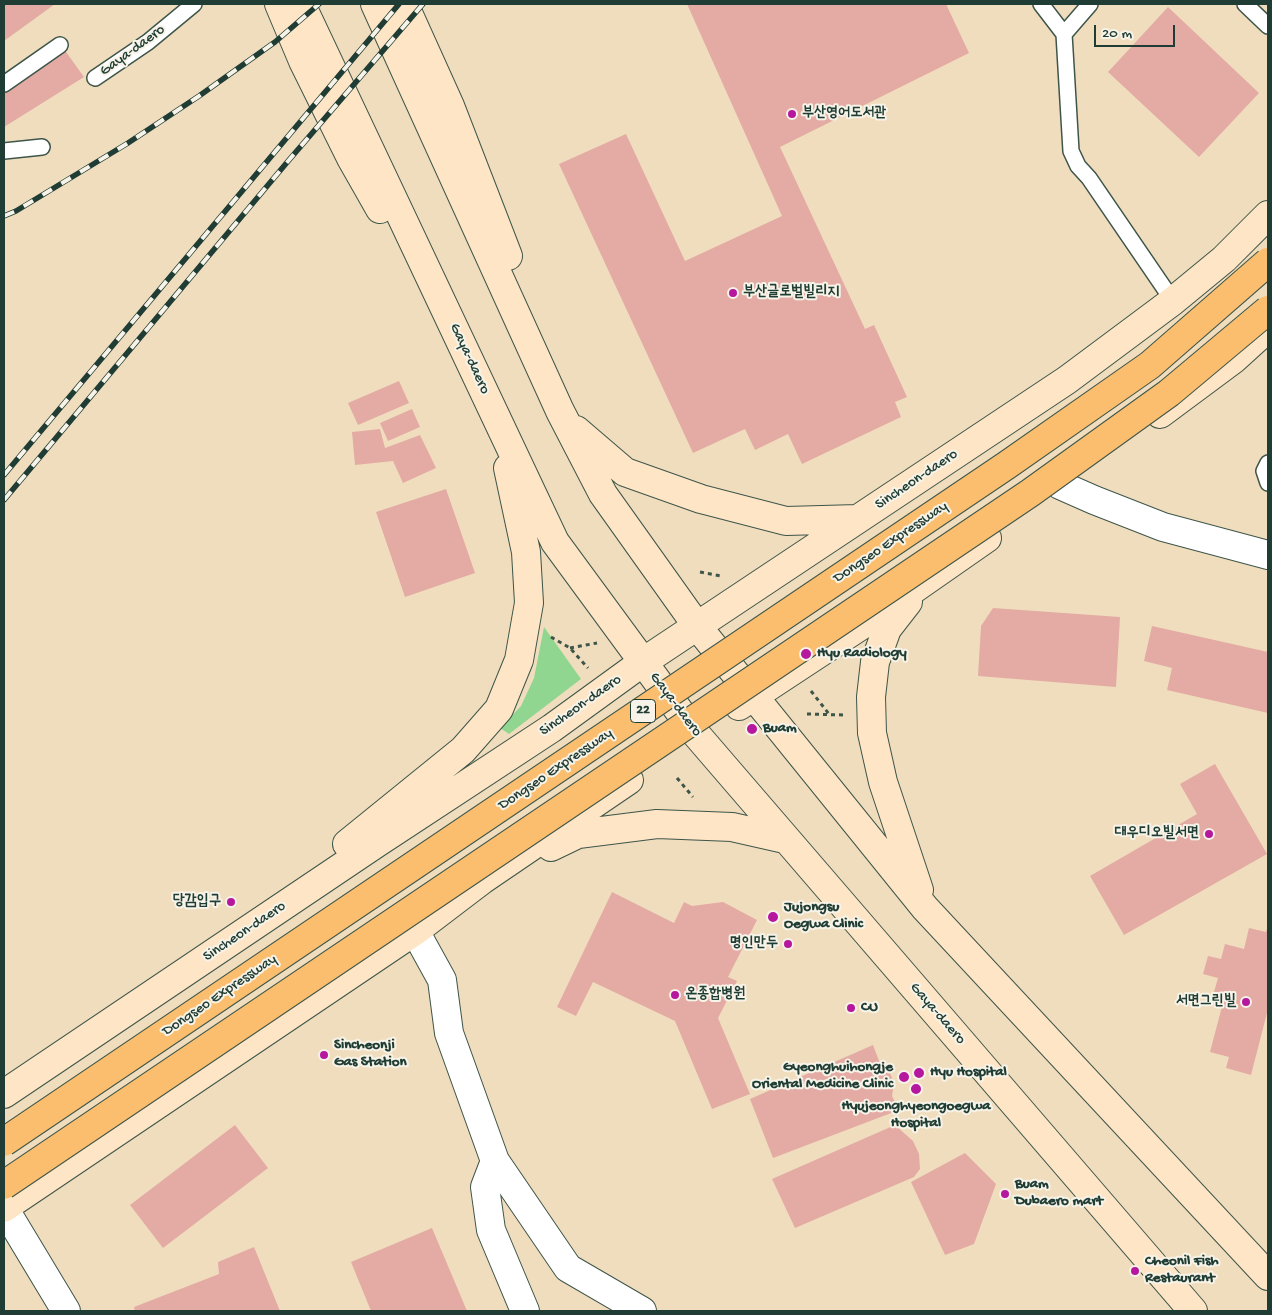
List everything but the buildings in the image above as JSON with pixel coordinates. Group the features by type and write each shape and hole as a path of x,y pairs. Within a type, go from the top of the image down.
{"highway":[{"name":"Dongseo Expressway","path":"4,1142 1023,454 1150,365 1268,262"},
{"name":"22","path":"4,1185 1030,493 1169,393 1268,310"}],"main road":[{"path":"279,4 303,61 351,158 499,422 526,552 530,603 519,660 499,709 463,750 350,841 304,892"},
{"name":"Gaya-daero","path":"301,4 555,542 696,734 1187,1309"},
{"path":"375,4 560,410 603,494 697,626 925,908 1268,1276"},
{"path":"404,4 450,106 508,254 560,410 574,429 625,472 701,499 786,521 858,519"},
{"name":"Sincheon-daero","path":"4,1094 552,728 643,662 1067,380 1173,301 1224,259 1268,215"},
{"path":"4,1208 415,931 482,880 696,734 921,585 1186,396 1234,359 1268,328"},
{"path":"921,585 887,629 875,662 871,697 872,733 883,782 925,908"},
{"path":"482,880 578,834 657,824 732,827 785,839"}],"street":[{"path":"1060,485 1163,527 1268,555"},
{"path":"415,931 442,980 449,1033 495,1161 568,1268 642,1311"},
{"path":"495,1161 485,1187 491,1230 525,1311"},
{"path":"4,1208 66,1311"}],"lane":[{"name":"Gaya-daero","path":"95,78 148,42 194,4"},
{"path":"1041,4 1064,34 1071,151 1078,166 1089,178 1173,301"},
{"path":"1064,34 1090,4"},
{"path":"1245,4 1268,26"},
{"path":"4,84 60,46"},
{"path":"4,151 42,147"},
{"path":"1268,463 1264,471 1268,484"}],"path":[{"path":"700,572 726,577"},
{"path":"550,637 570,648 589,668"},
{"path":"570,648 602,642"},
{"path":"808,688 829,714"},
{"path":"807,714 852,715"},
{"path":"677,778 694,799"}],"green space":[{"path":"544,627 581,679 509,734 500,728 521,706 534,678"}],"railway":[{"path":"4,216 16,211 128,143 199,96 275,42 319,4"},
{"path":"4,475 399,4"},
{"path":"4,500 289,160 423,4"}],"place":[{"name":"부산영어도서관","path":"792,114"},
{"name":"부산글로벌빌리지","path":"733,293"},
{"name":"Hyu Radiology","path":"806,654"},
{"name":"Buam","path":"752,729"},
{"name":"대우디오빌서면","path":"1209,834"},
{"name":"당감입구","path":"231,902"},
{"name":"Jujongsu Oegwa Clinic","path":"773,917"},
{"name":"명인만두","path":"788,944"},
{"name":"온종합병원","path":"675,995"},
{"name":"서면그린빌","path":"1246,1002"},
{"name":"CU","path":"851,1008"},
{"name":"Sincheonji Gas Station","path":"324,1055"},
{"name":"Hyu Hospital","path":"919,1073"},
{"name":"Gyeonghuihongje Oriental Medicine Clinic","path":"904,1077"},
{"name":"Hyujeonghyeongoegwa Hospital","path":"916,1089"},
{"name":"Buam Dubaero mart","path":"1005,1194"},
{"name":"Cheonil Fish Restaurant","path":"1135,1271"}]}
